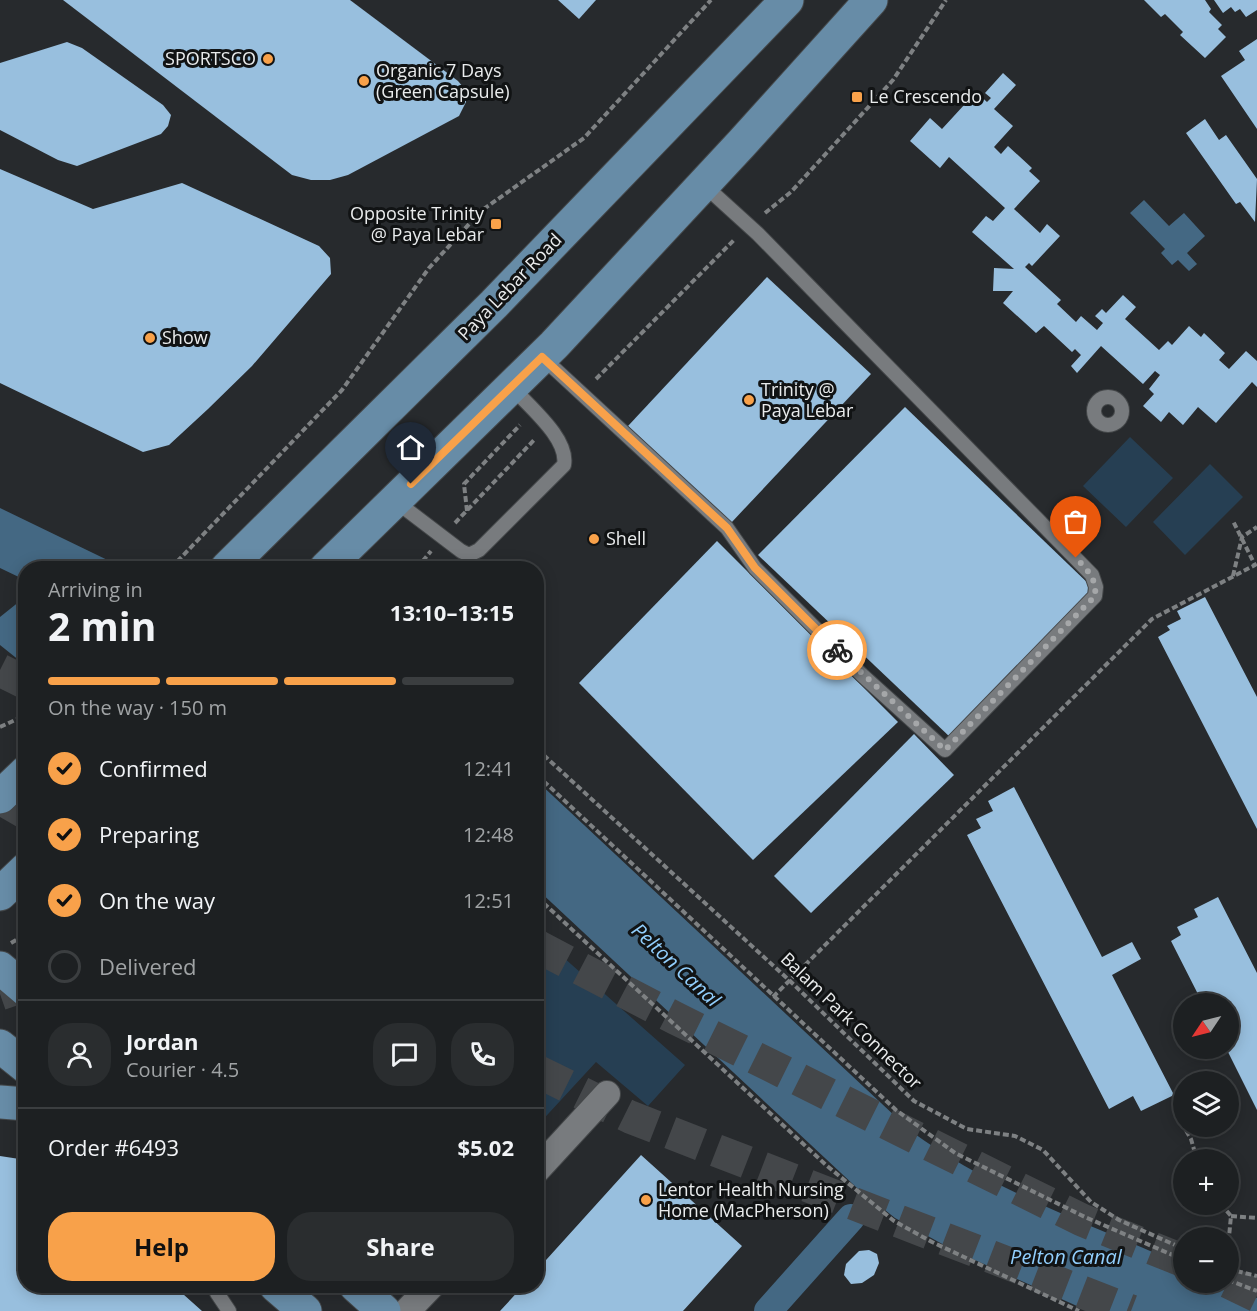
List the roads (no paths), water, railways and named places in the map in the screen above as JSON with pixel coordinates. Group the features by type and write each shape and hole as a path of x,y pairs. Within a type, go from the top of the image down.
{"main road":[{"name":"Paya Lebar Road","path":"234,561 494,304 787,0"},
{"path":"333,561 542,357 704,185 871,0"},
{"path":"0,894 18,877"},
{"path":"0,968 18,983"},
{"path":"0,1046 18,1060"},
{"path":"0,1102 18,1103"},
{"path":"284,1293 305,1311"},
{"path":"364,1293 384,1311"}],"street":[{"path":"544,1162 607,1094"},
{"path":"407,1311 424,1293"}],"lane":[{"path":"542,357 727,528 755,568 862,675 945,750 1095,596 1096,586 1092,575 758,234 704,185"},
{"path":"394,500 469,555 479,550 564,465 566,454 561,442 511,386"},
{"path":"217,1293 229,1311"}],"water":[{"path":"1144,200 1169,226 1184,213 1205,236 1187,253 1197,264 1189,271 1178,260 1172,265 1161,253 1165,249 1130,213"},
{"path":"0,508 110,561 18,561 18,577 0,568"},
{"path":"18,603 18,659 0,645 0,617"},
{"name":"Pelton Canal","path":"544,788 912,1132 943,1153 1009,1189 1173,1261 1173,1293 1239,1293 1239,1290 1257,1298 1257,1311 1088,1311 955,1251 895,1218 856,1187 544,896"}],"waterway":[{"path":"768,1311 851,1218"}],"tunnel":[{"path":"0,670 18,679"},
{"path":"0,798 18,808"},
{"path":"544,950 675,1018 1082,1220 1173,1257"},
{"path":"0,994 18,988"},
{"path":"544,1074 630,1117 1131,1311"},
{"path":"1239,1287 1257,1296"}],"place":[{"name":"SPORTSCO","path":"268,59"},
{"name":"Organic 7 Days (Green Capsule)","path":"364,81"},
{"name":"Le Crescendo","path":"857,97"},
{"name":"Opposite Trinity @ Paya Lebar","path":"496,224"},
{"name":"Show","path":"150,338"},
{"name":"Trinity @ Paya Lebar","path":"749,400"},
{"name":"Shell","path":"594,539"},
{"name":"Lentor Health Nursing Home (MacPherson)","path":"646,1200"}]}
